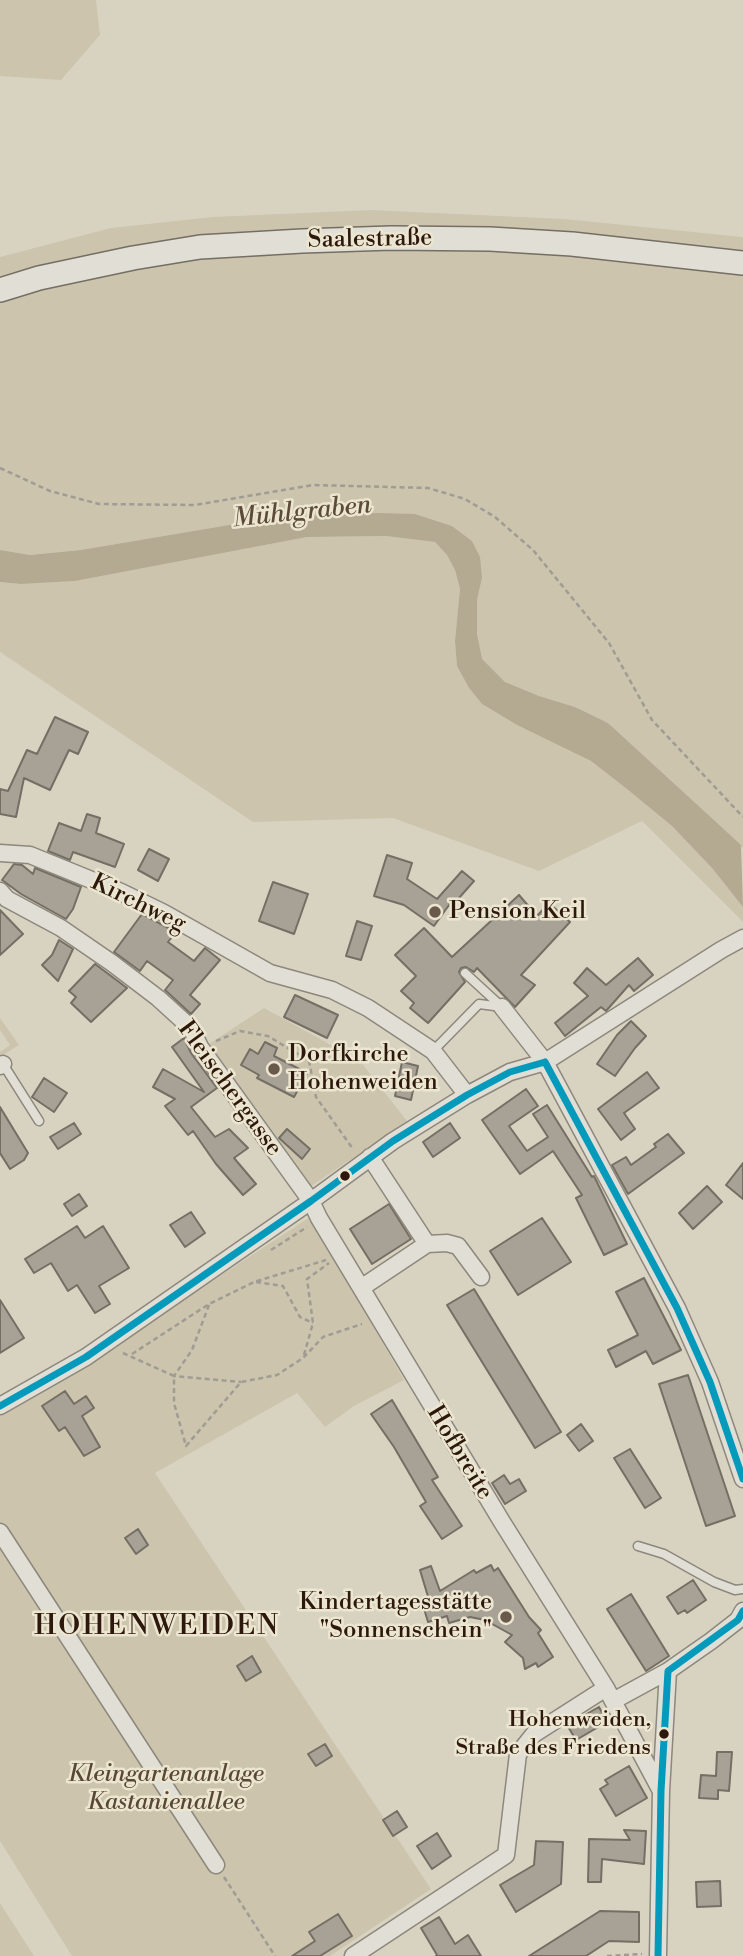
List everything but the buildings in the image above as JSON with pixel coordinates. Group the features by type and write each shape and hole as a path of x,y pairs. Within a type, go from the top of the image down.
{"street":[{"name":"Saalestraße","path":"0,290 39,278 200,247 302,241 391,238 503,240 572,244 743,263"},
{"name":"Kirchweg","path":"0,853 30,855 121,892 270,973 332,990 368,1008 433,1051 467,1095"},
{"name":"Fleischergasse","path":"0,891 7,899 61,928 92,949 158,998 191,1028 200,1047 311,1201"},
{"path":"0,1406 86,1357 311,1201 365,1160 467,1095 510,1072 545,1062 743,938"},
{"path":"502,1007 545,1062 677,1308 710,1382 743,1479"},
{"path":"365,1160 427,1244"},
{"name":"Hofbreite","path":"311,1201 318,1219 610,1694 661,1791"},
{"path":"361,1288 427,1244 447,1243 458,1246 481,1277"},
{"path":"0,1532 216,1866"},
{"path":"353,1956 506,1855 518,1754 534,1734 610,1694 667,1671 738,1620 743,1611"},
{"path":"659,1955 661,1791 667,1671"}],"lane":[{"path":"465,972 502,1007"},
{"path":"433,1051 479,1004 502,1007"},
{"path":"2,1065 39,1121"},
{"path":"638,1546 664,1555 724,1586 735,1590 743,1589"}],"path":[{"path":"0,468 50,491 99,504 195,505 313,485 428,488 466,499 495,517 533,550 609,643 652,720 689,763 743,817"},
{"path":"200,1047 240,1031 268,1036 309,1061 316,1097 358,1155 365,1160"},
{"path":"132,1355 209,1304 254,1282 341,1254"},
{"path":"303,1358 313,1323 307,1279 341,1254"},
{"path":"254,1282 283,1286 300,1317 313,1323"},
{"path":"209,1304 192,1350 174,1376 174,1403 187,1446 241,1382"},
{"path":"111,1339 120,1352 132,1355 174,1376 241,1382 277,1375 303,1358 323,1337 379,1318"},
{"path":"216,1866 275,1956"},
{"path":"607,1956 659,1955"}],"green space":[{"path":"0,0 96,0 100,35 61,80 0,76"},
{"path":"371,210 564,219 743,237 743,848 608,723 575,707 505,682 481,659 477,634 477,600 482,578 472,541 452,526 415,514 317,515 235,524 81,550 30,555 0,550 0,257 111,228 213,217"},
{"path":"386,536 435,542 447,555 455,570 460,590 455,641 457,666 482,704 517,725 591,761 672,826 712,868 743,907 743,922 642,821 539,871 393,818 253,822 0,652 0,582 21,584 75,581 307,537"},
{"path":"264,1008 360,1061 407,1121 307,1189 209,1044"},
{"path":"0,1018 19,1045 0,1057 0,1052 10,1045 0,1030"},
{"name":"Kleingartenanlage Kastanienallee","path":"310,1217 404,1380 354,1406 325,1427 297,1393 155,1473 431,1889 330,1956 72,1956 0,1841 0,1413 84,1365"},
{"path":"0,1903 34,1956 0,1956"}],"shaded area":[{"path":"415,514 452,526 472,541 480,557 482,578 477,600 477,634 482,659 505,682 575,707 608,723 741,845 743,907 712,868 672,826 591,761 517,725 482,704 457,666 455,641 460,589 455,570 447,555 435,542 386,536 307,537 75,581 21,584 0,582 0,550 30,555 81,550 235,524 317,515"}],"transit line":[{"path":"545,1062 677,1308 710,1382 743,1479"},
{"path":"0,1406 86,1357 393,1141 510,1072 545,1062"},
{"path":"658,1956 661,1791 668,1671 738,1620 743,1611"}],"place":[{"name":"Pension Keil","path":"435,912"},
{"name":"Dorfkirche Hohenweiden","path":"274,1069"},
{"name":"Kindertagesstätte \"Sonnenschein\"","path":"506,1617"},
{"name":"Hohenweiden, Straße des Friedens","path":"664,1734"}],"district":[{"name":"HOHENWEIDEN","path":"157,1627"}],"water label":[{"name":"Mühlgraben","path":"302,513"}]}
